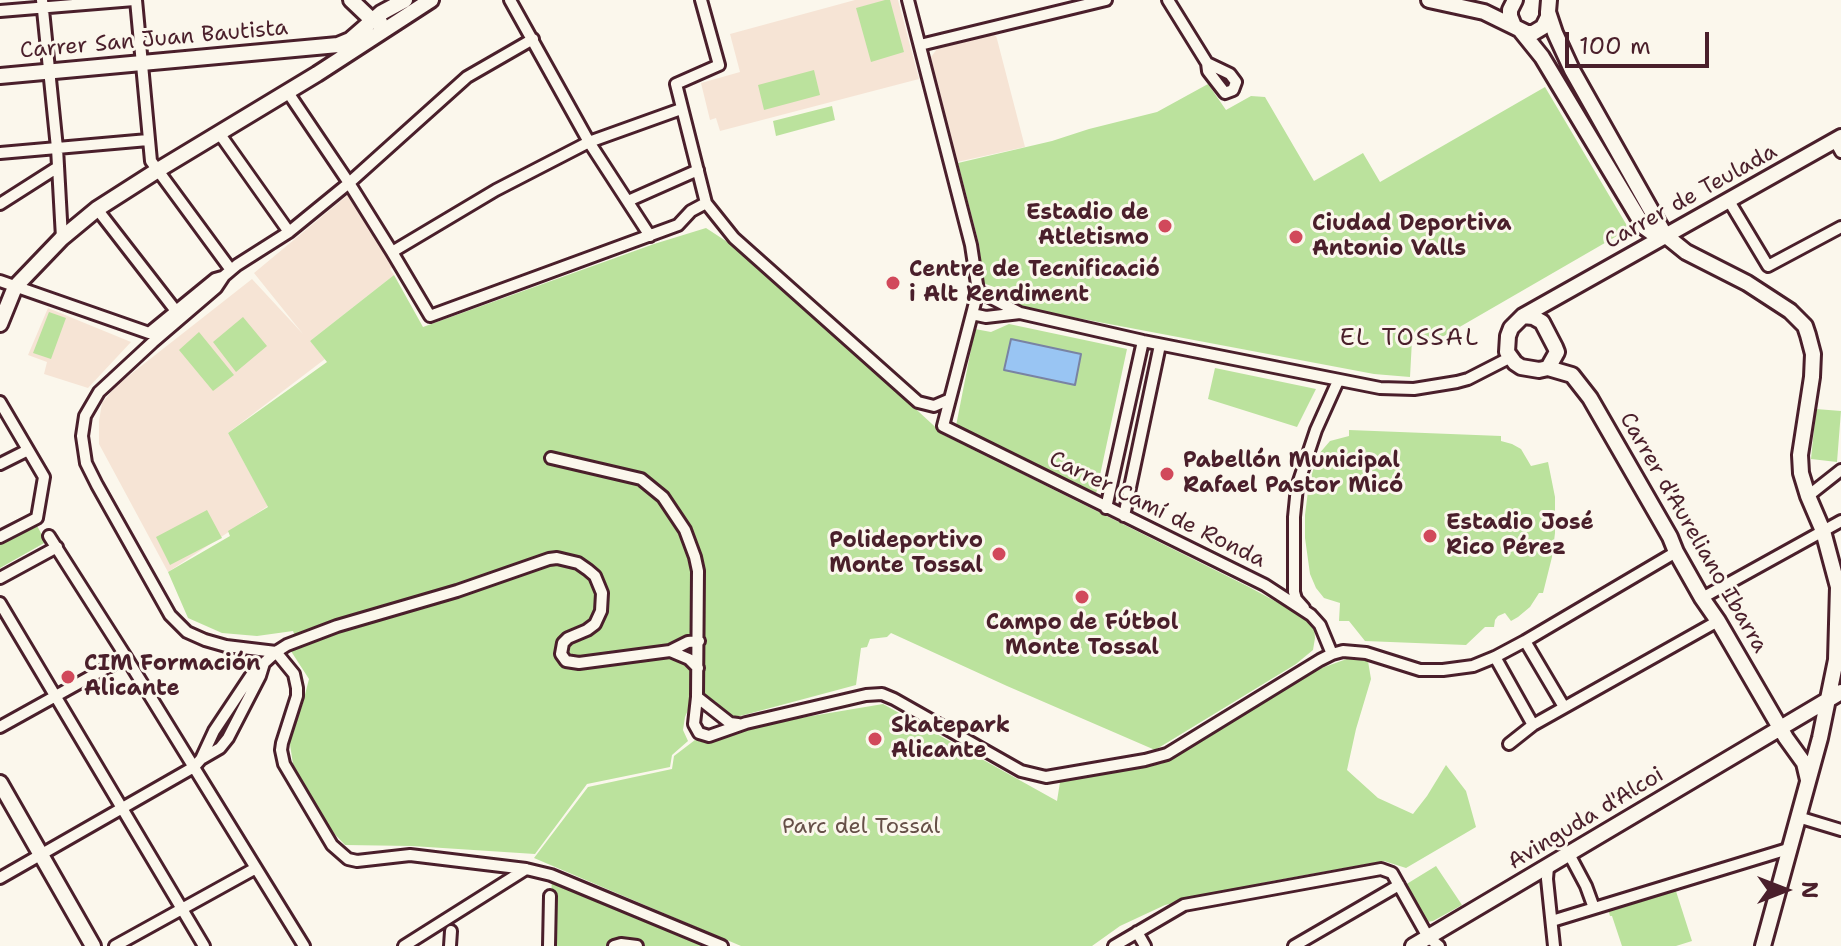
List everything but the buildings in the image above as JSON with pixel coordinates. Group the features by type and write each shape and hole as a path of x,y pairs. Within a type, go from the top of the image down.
{"street":[{"path":"0,11 42,4 135,0 151,161 227,273"},
{"path":"351,0 381,20"},
{"path":"365,0 381,20"},
{"path":"0,324 15,287 62,238 97,209 357,48 381,20 405,0"},
{"path":"510,0 589,142 650,236"},
{"path":"701,0 719,65 676,84 706,203 734,238 918,402 934,406 948,400 978,291 971,245 908,0"},
{"path":"920,45 1106,0"},
{"path":"1168,0 1207,63"},
{"path":"1429,0 1484,12 1533,33 1546,23 1547,4"},
{"path":"1515,0 1510,10 1511,21 1542,57 1644,227 1665,235"},
{"path":"381,20 428,2"},
{"path":"42,4 57,148 62,238"},
{"path":"1547,4 1558,40 1572,70 1665,235 1686,252 1747,283 1790,311 1805,326 1813,354 1800,455 1801,473 1823,531 1838,587 1835,696 1788,849 1763,946"},
{"name":"Carrer San Juan Bautista","path":"0,76 338,45 381,20"},
{"path":"0,281 149,333 215,279 289,232 349,183 467,77 533,39"},
{"path":"313,48 320,61 317,74"},
{"path":"287,91 349,183 430,316 678,225 691,211 706,203"},
{"path":"392,252 496,190 589,142 681,109"},
{"path":"219,133 289,232"},
{"path":"0,153 148,140"},
{"name":"Carrer de Teulada","path":"1523,316 1665,235 1839,143"},
{"path":"0,204 58,167"},
{"path":"628,201 698,170"},
{"path":"1729,201 1768,266 1841,227"},
{"path":"97,209 176,311"},
{"path":"1633,254 1635,214"},
{"path":"227,273 209,296 94,397 85,416 83,452 97,485 170,615 195,636 216,644 276,652 294,674 297,696 281,750 284,764 324,832 340,853 357,861 410,855 526,869 551,875 722,946"},
{"path":"978,291 1020,313 1338,381 1397,389 1435,387 1468,379 1511,357"},
{"name":"Carrer de Teulada","path":"1542,322 1546,311 1562,295"},
{"path":"972,314 986,317 1020,313"},
{"path":"1523,316 1542,322 1557,352 1548,368 1529,370 1521,367 1507,352 1508,336 1523,316"},
{"path":"1106,508 1143,341"},
{"path":"1124,516 1160,345"},
{"name":"Carrer d'Aureliano Ibarra","path":"1548,368 1572,375 1590,398 1702,598 1804,763 1808,780"},
{"path":"1311,615 1296,599 1294,517 1297,487 1316,430 1338,381"},
{"name":"Carrer Camí de Ronda","path":"948,400 943,426 1265,585 1311,615 1320,625 1332,654"},
{"path":"0,402 44,477 43,527 197,763 304,946"},
{"path":"0,464 28,450"},
{"path":"551,458 641,479 663,497 685,530 695,557 699,588 694,724 699,733 709,736 740,725 866,695 882,694 1021,771 1046,777 1167,754 1293,675 1343,651 1355,651 1420,670 1473,666 1525,641 1676,552"},
{"path":"1808,496 1841,470"},
{"path":"1702,598 1841,521"},
{"path":"0,537 43,527"},
{"path":"0,578 57,547"},
{"path":"0,878 220,748 228,738 265,662 276,652 303,638 337,626 557,558 578,563 588,570 595,576 602,593 601,611 592,628 563,643 561,654 566,661 579,663 670,651 688,642 699,641"},
{"path":"1265,585 1281,585 1294,573"},
{"path":"0,603 204,946"},
{"path":"1509,744 1533,725 1718,621"},
{"path":"1525,641 1564,707"},
{"path":"670,651 689,659 698,668"},
{"path":"0,727 126,657"},
{"path":"1495,657 1533,725"},
{"path":"1820,738 1803,746 1786,738 1835,696"},
{"path":"697,697 730,723 740,725"},
{"path":"695,719 701,710 716,712"},
{"path":"714,734 721,727 716,712"},
{"name":"Avinguda d'Alcoi","path":"1413,946 1433,942 1569,854 1786,738"},
{"path":"0,783 82,946"},
{"path":"0,800 93,946"},
{"path":"1798,817 1841,830"},
{"path":"1552,921 1788,849"},
{"path":"1569,854 1594,908"},
{"path":"1548,867 1554,946"},
{"path":"115,946 256,868"},
{"path":"404,946 526,869"},
{"path":"1114,946 1184,905 1381,869 1392,873 1433,942"},
{"path":"1294,946 1399,885"},
{"path":"549,946 550,896"},
{"path":"450,946 451,931"},
{"path":"1137,932 1145,946"},
{"path":"614,946 637,946"}],"shaded area":[{"path":"855,0 898,0 919,79 720,131 716,118 710,120 701,83 740,72 730,34"},
{"path":"991,35 997,39 1025,147 957,162 931,57 937,49"},
{"path":"349,194 395,265 390,269 394,275 310,341 325,359 228,433 268,506 168,572 99,444 102,403 117,385 252,279 303,334 254,273"},
{"path":"48,308 131,342 88,388 44,374 47,362 28,355"}],"green space":[{"path":"890,0 904,52 871,62 856,8"},
{"path":"814,70 820,95 764,110 758,85"},
{"name":"Ciudad Deportiva Antonio Valls","path":"1208,84 1226,110 1251,96 1265,97 1314,181 1363,153 1380,182 1545,87 1629,229 1444,336 1412,340 1410,377 1374,374 1019,307 1002,290 983,283 979,244 958,163 1157,112"},
{"path":"832,106 835,120 776,136 773,121"},
{"path":"706,228 732,245 806,308 944,435 1297,613 1314,627 1313,650 1296,664 1155,750 891,633 887,637 870,639 867,647 861,648 856,685 729,719 715,701 704,699 691,703 683,730 688,741 672,755 670,767 587,784 535,854 345,845 329,828 293,764 289,738 309,679 287,645 297,641 293,631 257,636 222,633 188,618 168,572 230,536 228,531 268,507 228,433 327,362 310,341 394,275 423,327"},
{"path":"49,312 66,318 51,359 33,353"},
{"path":"243,317 267,346 236,372 213,342"},
{"path":"1009,324 1127,349 1096,494 956,426 975,329 991,332"},
{"path":"199,332 234,375 213,391 179,350"},
{"path":"1215,368 1316,389 1297,427 1208,399"},
{"path":"1816,409 1841,411 1837,462 1811,459"},
{"name":"Estadio José Rico Pérez","path":"1349,430 1501,436 1501,441 1521,449 1531,466 1548,462 1555,497 1555,533 1543,593 1539,593 1530,607 1511,621 1505,613 1498,616 1494,627 1485,627 1466,645 1365,641 1349,621 1339,621 1340,603 1324,598 1310,574 1305,515 1309,483 1318,455 1330,441 1349,436"},
{"path":"207,510 222,538 170,565 156,537"},
{"path":"36,524 46,542 0,568 0,545"},
{"name":"Parc del Tossal","path":"1355,656 1368,661 1371,679 1347,770 1378,798 1413,814 1446,765 1466,791 1476,827 1406,868 1384,861 1272,881 1165,905 1120,926 1092,946 741,946 534,858 588,787 672,769 674,756 695,740 706,743 717,741 727,732 883,704 1057,801 1060,782 1161,764 1305,674"},
{"path":"1436,866 1462,905 1427,922 1405,885"},
{"path":"552,876 722,946 549,946"},
{"path":"1675,888 1692,941 1676,946 1622,946 1608,909"}],"water":[{"path":"1011,339 1081,354 1075,385 1004,370"}],"place":[{"name":"Estadio de Atletismo","path":"1165,226"},
{"name":"Ciudad Deportiva Antonio Valls","path":"1296,237"},
{"name":"Centre de Tecnificació i Alt Rendiment","path":"893,283"},
{"name":"Pabellón Municipal Rafael Pastor Micó","path":"1167,474"},
{"name":"Estadio José Rico Pérez","path":"1430,536"},
{"name":"Polideportivo Monte Tossal","path":"999,554"},
{"name":"Campo de Fútbol Monte Tossal","path":"1082,597"},
{"name":"CIM Formación Alicante","path":"68,677"},
{"name":"Skatepark Alicante","path":"875,739"}],"district":[{"name":"EL TOSSAL","path":"1410,339"}]}
